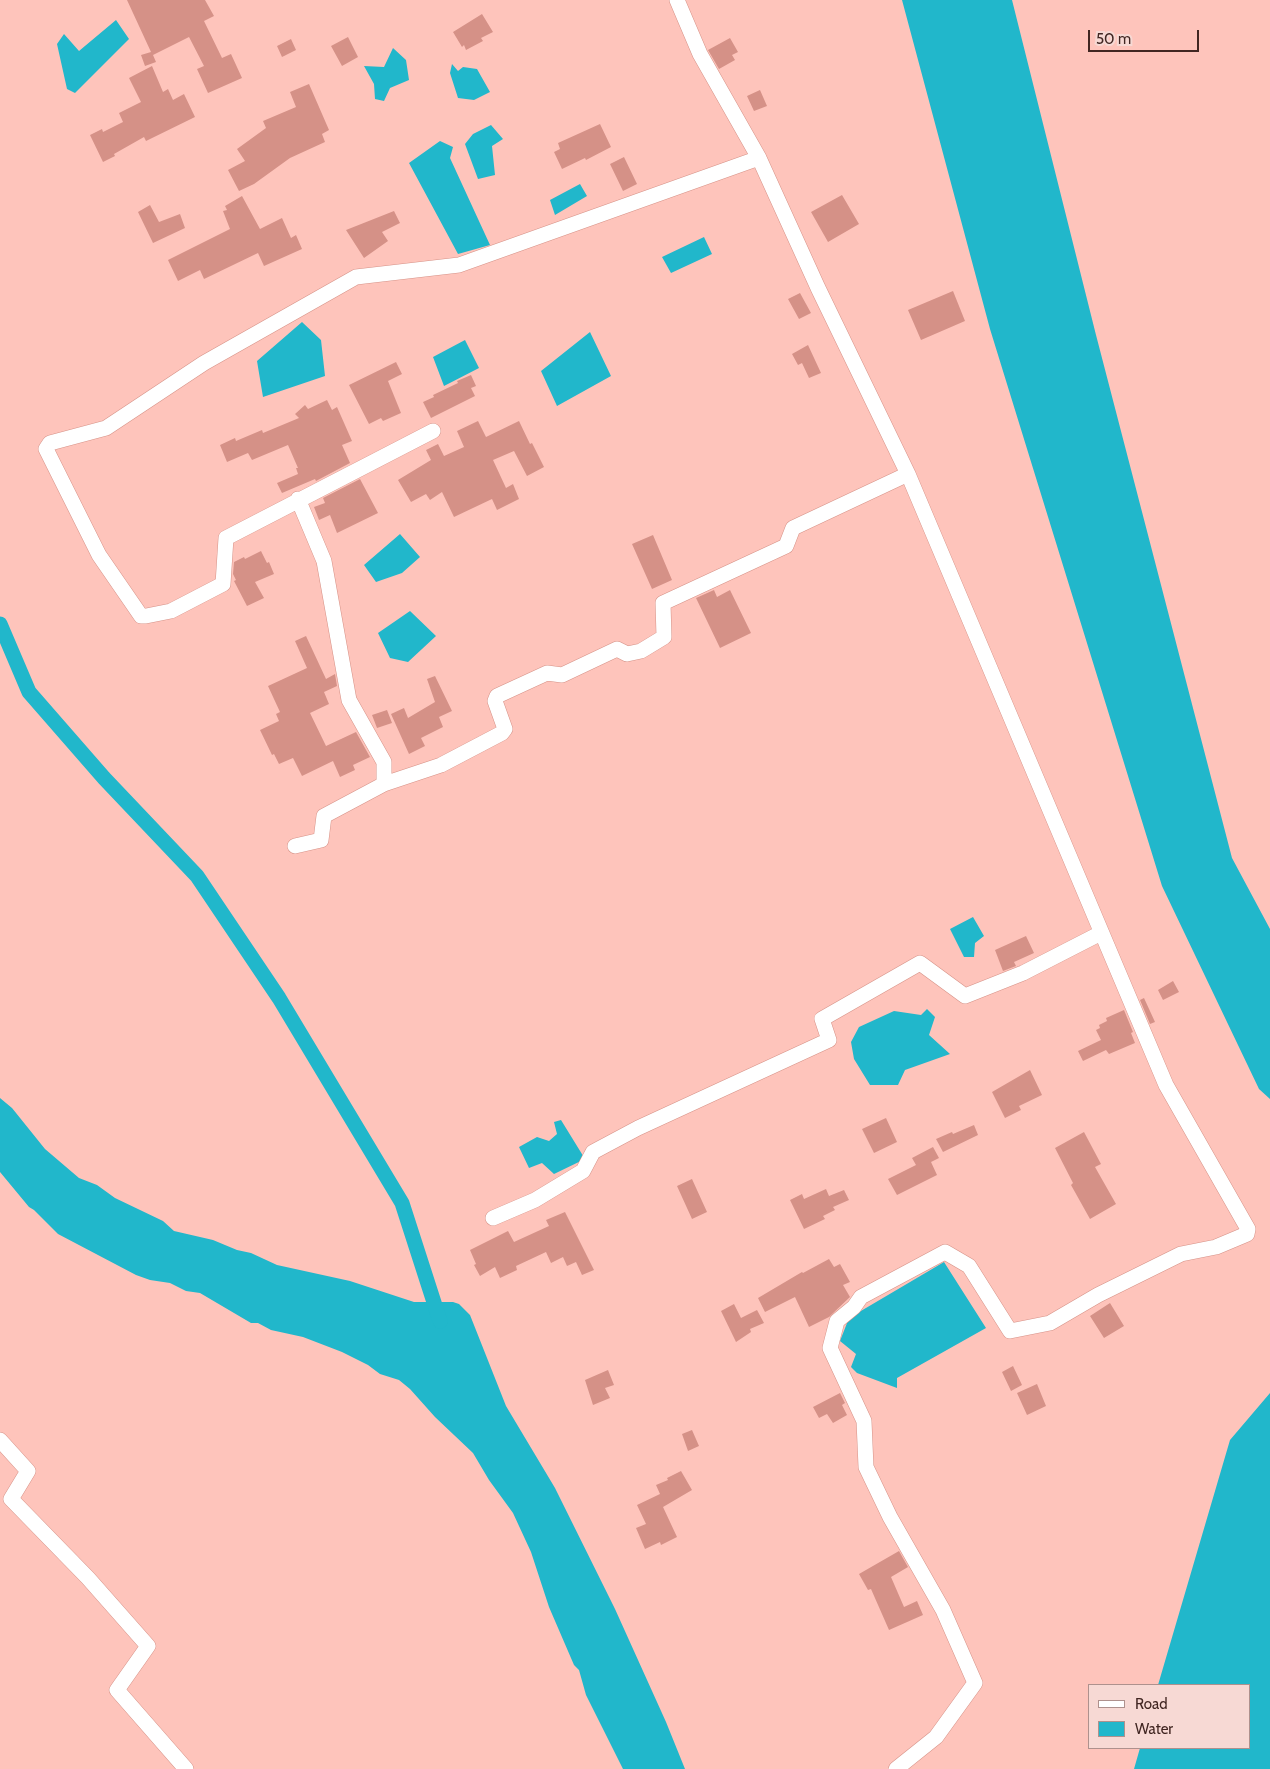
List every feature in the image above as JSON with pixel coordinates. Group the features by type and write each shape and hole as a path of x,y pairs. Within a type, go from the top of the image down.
{"street":[{"path":"677,0 700,54 759,158 818,288 908,474 1166,1085 1248,1229 1246,1234 1216,1248 1181,1254 1098,1295 1050,1324 1010,1331 969,1266 945,1252 861,1297 854,1307 838,1320 830,1348 864,1421 866,1467 890,1517 943,1610 975,1683 936,1737 896,1769"},
{"path":"433,431 226,538 223,584 171,611 141,616 99,555 46,449 50,443 106,428 204,363 356,277 460,265 759,158"},
{"path":"295,846 321,840 324,816 384,784 441,765 502,733 505,728 495,701 496,696 547,673 562,674 617,649 626,654 641,651 664,637 663,603 786,546 793,528 908,474"},
{"path":"298,500 324,561 349,700 384,762 384,784"},
{"path":"493,1218 535,1200 583,1171 593,1152 638,1128 829,1040 822,1019 920,963 965,996 1024,973 1101,933"},
{"path":"0,1440 28,1471 11,1498 88,1578 148,1646 117,1690 186,1769"}],"water":[{"path":"902,0 1012,0 1096,335 1232,858 1270,929 1270,1099 1259,1089 1162,886 990,329"},
{"path":"116,20 129,39 75,93 67,89 57,44 64,34 79,51"},
{"path":"393,48 406,60 409,80 390,88 384,101 375,99 374,84 364,66 384,67"},
{"path":"452,64 458,71 463,67 477,69 490,92 474,100 458,98 450,73"},
{"path":"491,125 503,139 492,146 495,175 478,179 465,144 473,134"},
{"path":"440,141 453,147 450,158 490,245 458,254 409,163"},
{"path":"580,184 587,196 555,215 550,200"},
{"path":"704,237 712,254 671,273 662,257"},
{"path":"302,322 321,340 325,376 263,397 257,361"},
{"path":"590,332 611,376 557,406 541,371"},
{"path":"465,340 479,368 444,386 433,357"},
{"path":"400,534 420,557 402,573 376,582 364,565"},
{"path":"410,611 436,636 408,662 390,658 378,633"},
{"path":"973,917 984,936 975,943 974,957 964,957 950,929"},
{"path":"927,1009 935,1017 929,1035 950,1054 905,1070 898,1085 870,1085 854,1059 851,1042 859,1027 894,1011 921,1015"},
{"path":"0,1098 12,1108 45,1149 79,1178 97,1185 115,1198 163,1221 174,1231 213,1240 237,1250 251,1253 277,1265 350,1281 414,1302 453,1302 459,1304 470,1315 506,1406 555,1488 615,1609 685,1769 623,1769 586,1695 579,1670 574,1665 549,1607 531,1552 513,1513 489,1480 473,1453 435,1417 410,1389 399,1380 380,1374 368,1365 342,1352 303,1337 271,1330 258,1323 251,1323 200,1293 186,1291 170,1283 150,1280 136,1275 58,1234 29,1207 0,1172"},
{"path":"561,1120 585,1159 554,1174 542,1163 529,1168 519,1147 537,1137 549,1141 557,1134 554,1122"},
{"path":"944,1262 986,1328 897,1378 897,1388 857,1373 851,1367 856,1354 840,1341 849,1318"},
{"path":"1270,1393 1270,1769 1134,1769 1140,1749 1250,1749 1250,1684 1158,1684 1230,1440"}],"building":[{"path":"127,0 205,0 214,16 204,21 222,58 231,54 242,78 208,93 197,69 204,66 189,37 153,55 156,62 145,66 141,55 151,52"},
{"path":"482,14 493,32 481,38 483,41 466,50 453,32"},
{"path":"348,37 358,57 342,66 331,46"},
{"path":"730,38 738,52 732,55 735,60 719,69 708,50"},
{"path":"291,39 296,50 282,57 277,46"},
{"path":"152,66 163,92 168,89 173,100 184,94 195,117 146,141 144,137 103,162 90,135 102,129 103,132 123,122 119,113 141,102 129,78"},
{"path":"309,84 329,130 322,134 325,142 290,158 254,184 239,191 228,170 245,161 237,149 266,128 263,121 296,107 290,92"},
{"path":"760,90 767,106 754,111 747,96"},
{"path":"600,124 611,147 586,160 585,158 562,169 554,152 560,149 558,143"},
{"path":"624,157 637,184 623,191 610,164"},
{"path":"842,195 859,224 828,242 811,212"},
{"path":"242,196 260,229 282,218 291,238 296,235 302,249 264,266 258,253 204,279 200,270 178,281 168,260 230,229 223,211 227,210 225,206"},
{"path":"150,205 159,222 180,214 185,228 153,243 138,212"},
{"path":"394,211 400,223 382,232 388,241 364,258 346,230"},
{"path":"953,291 965,321 921,340 908,310"},
{"path":"800,293 811,313 799,319 788,299"},
{"path":"808,345 821,373 809,378 802,363 798,365 792,354"},
{"path":"396,362 402,374 388,381 401,413 383,421 381,418 369,424 349,385"},
{"path":"471,375 476,386 471,388 475,396 431,418 423,402 458,383 457,381"},
{"path":"327,400 332,410 337,407 352,441 342,445 350,463 316,481 315,479 282,493 277,483 298,474 296,468 298,468 288,445 252,460 248,453 227,462 220,445 235,438 236,441 262,430 263,433 299,418 295,414 305,405 308,409"},
{"path":"478,421 486,437 519,421 530,444 532,443 544,467 527,476 514,451 493,460 506,488 513,484 519,499 497,510 492,499 454,517 442,492 430,500 426,494 411,502 398,480 431,460 426,450 438,444 444,456 464,447 457,431"},
{"path":"360,479 378,513 337,533 330,515 319,520 314,507 325,503 323,498"},
{"path":"653,535 672,580 652,589 632,544"},
{"path":"261,551 267,563 269,562 274,574 255,582 264,598 247,606 234,581 236,580 233,574 234,562"},
{"path":"714,590 717,597 730,590 751,633 720,648 696,598"},
{"path":"306,636 326,679 335,674 337,686 324,692 329,704 310,713 326,746 356,732 370,757 353,765 355,770 340,777 333,761 302,776 293,758 279,764 274,754 272,755 260,730 279,721 276,714 280,712 268,686 307,668 295,641"},
{"path":"435,676 452,711 439,717 443,727 421,738 425,746 409,754 391,714 404,708 408,718 435,702 427,679"},
{"path":"387,710 392,723 377,728 372,715"},
{"path":"1026,936 1034,953 1014,962 1016,966 1003,971 995,950"},
{"path":"1173,981 1179,992 1163,1000 1158,990"},
{"path":"1144,998 1155,1022 1150,1024 1140,1000"},
{"path":"1124,1010 1133,1032 1131,1033 1135,1043 1109,1054 1106,1050 1083,1061 1078,1051 1101,1040 1096,1030 1100,1028 1099,1025 1107,1021 1106,1018"},
{"path":"1030,1070 1042,1095 1019,1106 1021,1110 1005,1118 992,1092"},
{"path":"886,1118 897,1142 874,1153 862,1129"},
{"path":"974,1125 978,1135 943,1152 936,1139"},
{"path":"1084,1132 1101,1164 1095,1167 1116,1204 1090,1219 1071,1185 1073,1183 1055,1148"},
{"path":"933,1147 939,1158 931,1162 937,1175 897,1195 888,1179 916,1165 912,1158"},
{"path":"692,1179 707,1212 692,1219 677,1186"},
{"path":"826,1189 829,1196 844,1190 849,1200 833,1207 835,1210 823,1216 825,1219 804,1229 790,1200 802,1194 804,1199"},
{"path":"565,1212 594,1270 582,1275 576,1262 567,1266 563,1257 551,1263 546,1252 516,1266 517,1270 500,1278 495,1267 480,1276 474,1265 476,1264 470,1250 508,1231 514,1242 549,1226 546,1220"},
{"path":"829,1259 834,1267 840,1264 850,1282 843,1285 850,1297 829,1317 809,1327 795,1297 765,1312 758,1298 802,1272"},
{"path":"1110,1303 1124,1326 1104,1338 1090,1316"},
{"path":"734,1304 741,1318 757,1310 764,1323 750,1329 751,1332 736,1342 721,1311"},
{"path":"1013,1366 1022,1385 1011,1391 1002,1372"},
{"path":"608,1370 614,1385 605,1388 610,1398 593,1405 585,1380"},
{"path":"1037,1384 1046,1406 1027,1415 1017,1393"},
{"path":"840,1393 845,1403 842,1405 847,1415 833,1423 827,1414 819,1418 813,1407"},
{"path":"692,1430 699,1446 688,1451 682,1434"},
{"path":"681,1471 692,1490 663,1507 677,1537 661,1545 660,1542 645,1549 636,1528 646,1524 637,1505 660,1494 656,1485 668,1480 667,1478"},
{"path":"899,1551 908,1567 891,1577 904,1607 917,1601 923,1615 889,1630 871,1589 868,1590 859,1574"}],"waterway":[{"path":"0,624 29,692 104,778 197,876 279,998 402,1203 440,1321"}]}
